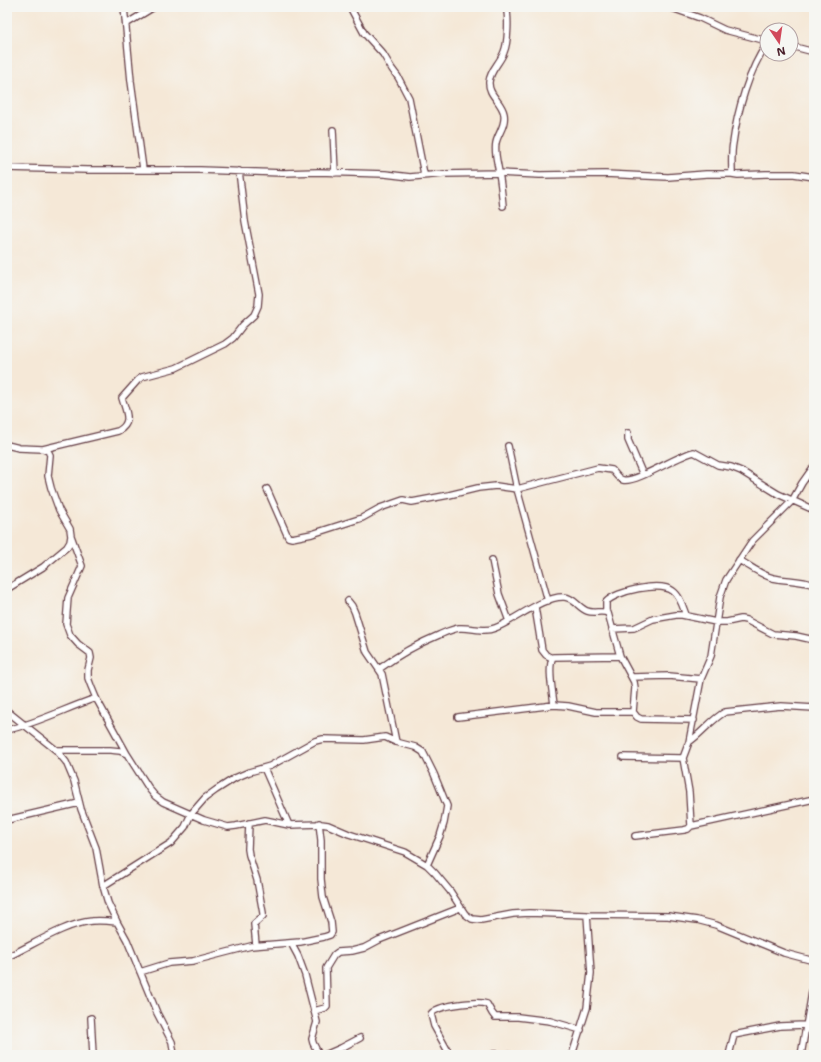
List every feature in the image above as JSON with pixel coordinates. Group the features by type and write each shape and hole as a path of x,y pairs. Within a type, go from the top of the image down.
{"street":[{"path":"124,7 131,81 143,169"},
{"path":"126,24 154,7"},
{"path":"350,7 364,33 382,54 398,77 409,98 424,174"},
{"path":"503,206 500,173 496,159 496,143 502,130 504,113 492,95 489,84 493,69 504,52 508,20 506,7"},
{"path":"668,7 700,18 725,30 759,39"},
{"path":"799,48 814,52"},
{"path":"732,174 733,143 742,100 759,56"},
{"path":"333,130 335,173"},
{"path":"7,168 385,174 410,177 424,174 500,173 540,175 606,174 668,177 700,174 794,174 814,177"},
{"path":"7,445 19,448 43,449 118,431 124,428 127,425 127,416 122,398 138,380 142,377 176,368 225,344 233,338 243,325 254,315 258,306 259,294 246,228 239,171"},
{"path":"628,433 628,440 643,475"},
{"path":"508,446 517,489 548,601"},
{"path":"43,449 50,455 48,476 51,488 59,510 70,530 82,566 68,598 66,624 70,635 78,644 90,653 92,658 88,670 88,678 96,698 150,790 163,802 204,820 228,827 265,820 289,826 319,823 405,852 427,865 450,891 460,908 472,919 481,920 513,914 529,913 668,916 698,920 716,925 790,955 814,961"},
{"path":"267,489 288,537 292,538 312,534 362,518 380,508 402,500 412,502 478,488 496,486 517,489 598,468 612,470 618,478 627,480 643,475 694,452 714,464 730,466 741,471 778,494 814,510"},
{"path":"691,826 689,792 683,758 689,742 701,679 711,656 720,597 726,580 752,541 792,501 814,466"},
{"path":"7,588 43,567 67,547 71,536"},
{"path":"492,560 499,594 509,621"},
{"path":"739,560 764,576 782,580 807,582 814,585"},
{"path":"686,616 677,594 665,587 648,586 639,588 606,602 606,612 609,616 620,656 632,677 635,688 633,712 641,719 694,720"},
{"path":"379,669 416,645 452,629 461,628 482,631 503,625 525,611 548,601 564,597 572,600 587,611 606,612"},
{"path":"348,601 355,613 367,652 384,679 384,689 396,742"},
{"path":"535,607 542,650 546,655 552,658 555,656 620,656"},
{"path":"612,629 634,628 653,620 676,615 716,622 727,622 742,619 773,634 796,636 814,640"},
{"path":"552,658 551,673 554,705"},
{"path":"632,677 669,676 701,679"},
{"path":"7,730 25,726 96,698"},
{"path":"458,717 554,705 568,706 596,712 633,712"},
{"path":"689,742 725,712 781,706 814,708"},
{"path":"7,710 56,750 66,762 79,803 96,848 103,886 108,903 127,940 157,1013 172,1042 174,1055"},
{"path":"103,886 171,844 186,826 191,814 205,798 216,790 242,775 270,766 315,741 323,739 364,740 385,737 414,747 423,752 447,802 447,811 444,823 427,865"},
{"path":"56,750 110,750 128,754"},
{"path":"623,757 683,758"},
{"path":"264,768 289,826"},
{"path":"635,836 684,830 691,826 814,799"},
{"path":"7,820 79,803"},
{"path":"249,823 248,849 257,880 263,913 263,916 254,924 256,945"},
{"path":"140,972 169,963 193,961 256,945 292,943 330,935 332,932 330,916 323,897 320,879 321,840 319,823"},
{"path":"314,1011 327,1006 326,968 334,955 338,952 364,948 380,940 460,908"},
{"path":"572,1055 587,1008 591,973 586,915"},
{"path":"7,957 51,935 82,923 106,920 117,922"},
{"path":"292,943 306,975 317,1026 312,1039 319,1055"},
{"path":"800,1055 814,981"},
{"path":"450,1055 434,1026 431,1014 434,1011 453,1005 481,1002 487,1004 495,1017 518,1017 550,1021 581,1030"},
{"path":"91,1018 93,1055"},
{"path":"729,1055 734,1034 780,1026 805,1025"},
{"path":"325,1055 360,1038"},
{"path":"494,1054 511,1055"}]}
